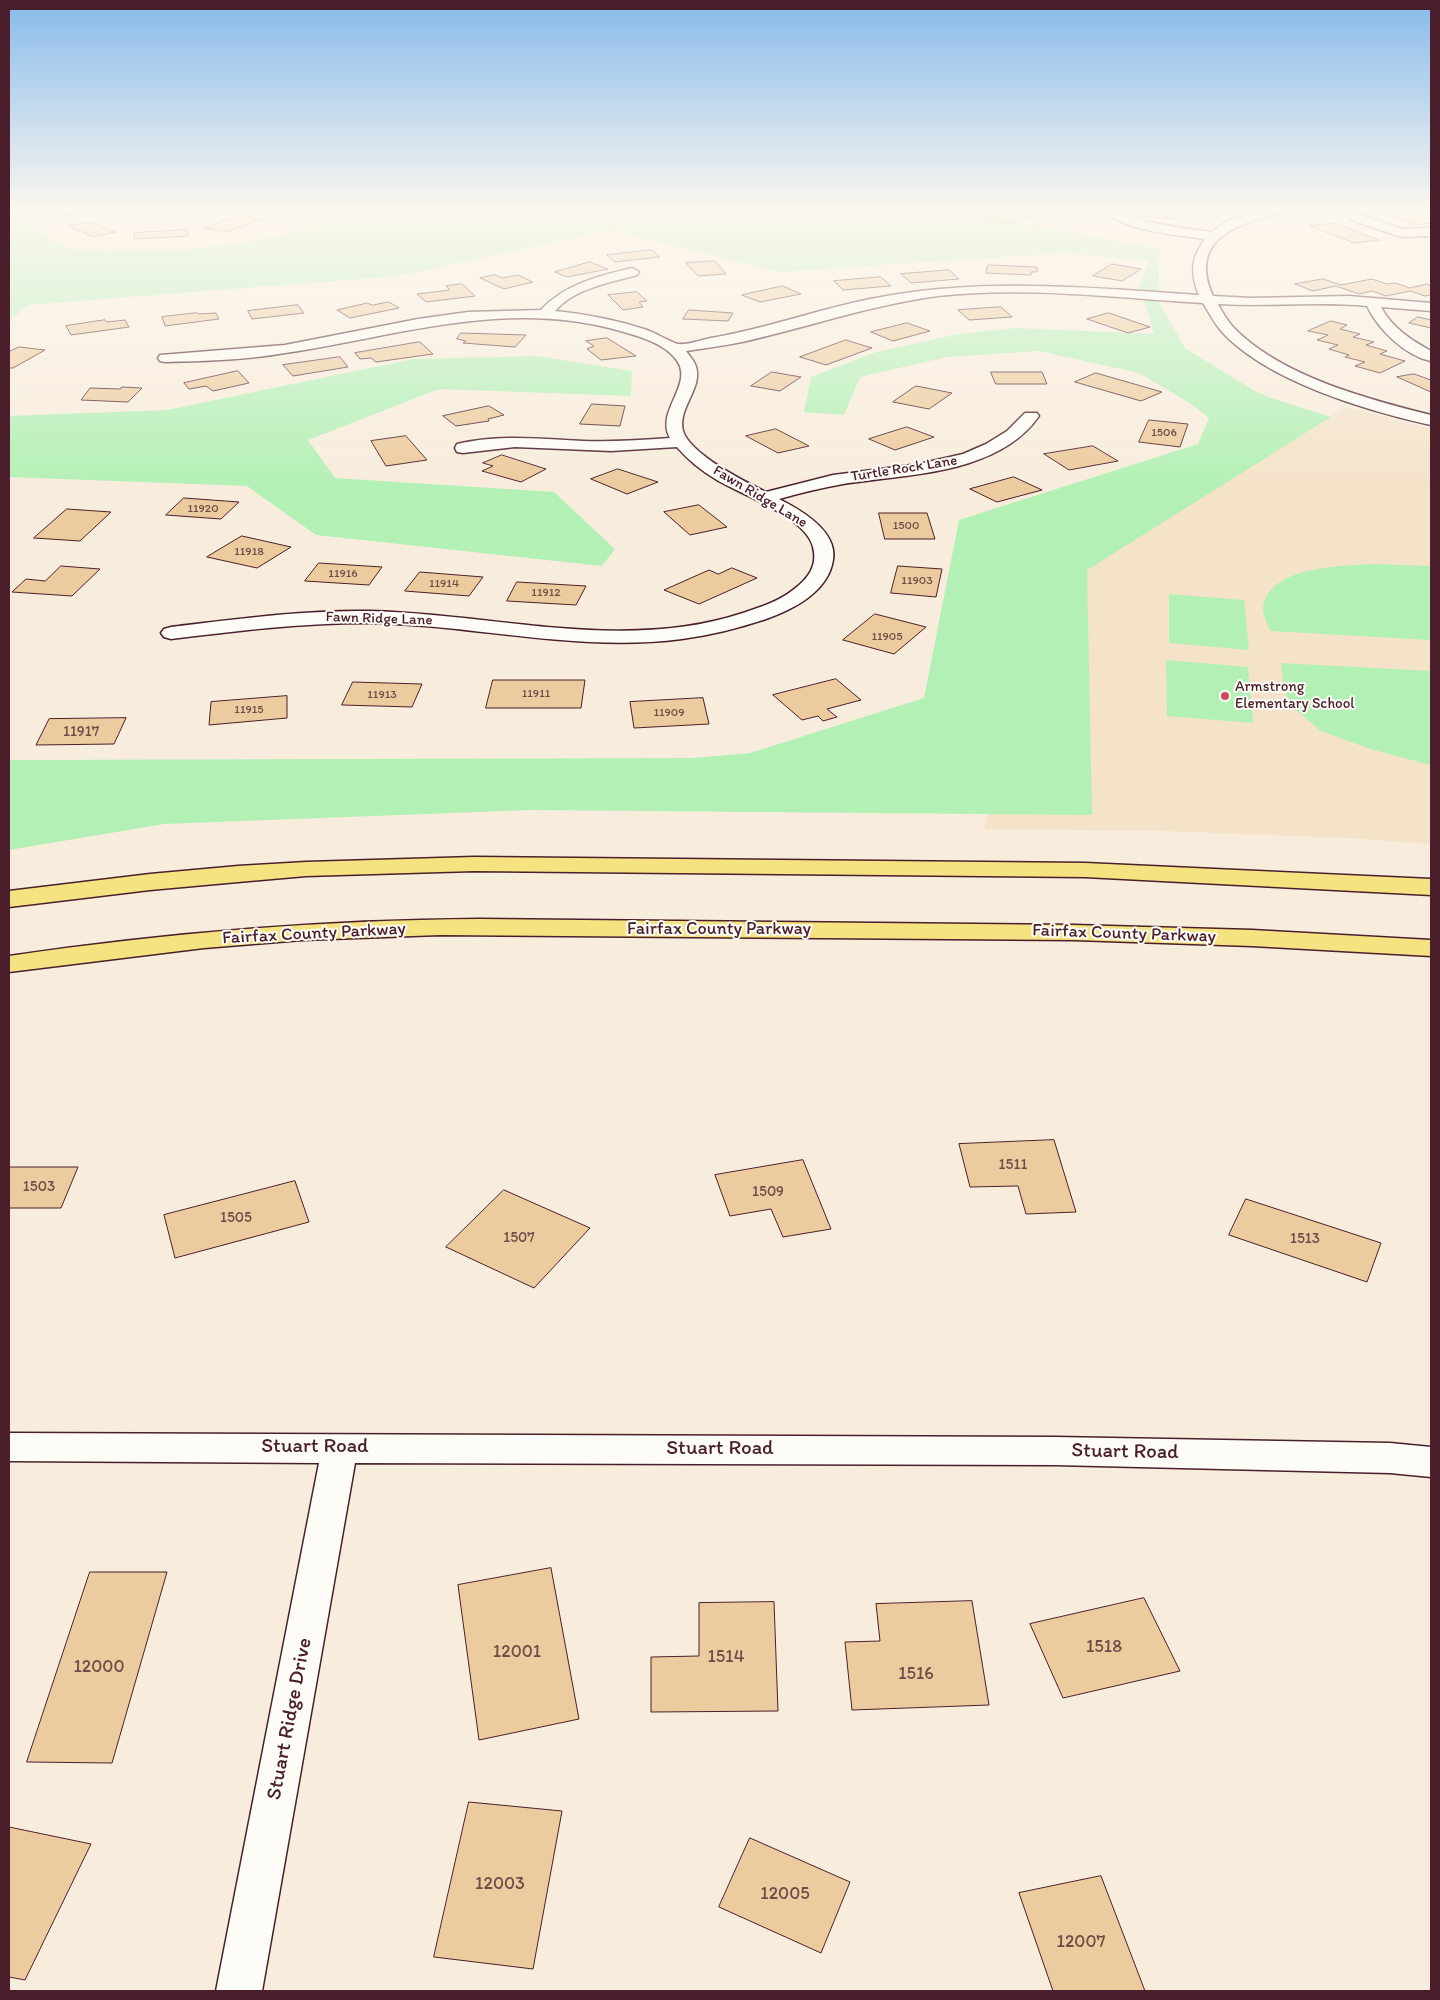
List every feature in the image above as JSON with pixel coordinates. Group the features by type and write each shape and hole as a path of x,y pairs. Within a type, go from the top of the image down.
{"highway":[{"path":"9,899 140,883 267,872 474,864 1085,870 1431,887"},
{"name":"Fairfax County Parkway","path":"9,964 58,956 242,937 374,929 493,927 1033,931 1239,937 1431,948"}],"street":[{"path":"544,315 557,301"},
{"path":"674,349 740,338 880,301"},
{"path":"1209,301 1218,317 1229,330 1267,359 1298,375 1345,395 1431,420"},
{"path":"1242,301 1284,301"},
{"path":"1364,301 1431,307"},
{"path":"1372,302 1378,315 1391,332 1431,356"},
{"path":"165,358 238,354 283,349 445,318 505,314 544,315 613,324 636,331 674,349 689,365 690,376 674,420 675,431 681,442 601,446 504,441 463,448"},
{"name":"Turtle Rock Lane","path":"764,498 834,480 912,470 966,458 1007,439 1022,428 1031,416"},
{"name":"Fawn Ridge Lane","path":"171,633 285,619 342,617 405,618 606,636 645,637 682,634 752,619 780,607 811,586 822,572 825,557 822,543 814,530 798,517 707,465 681,442"},
{"name":"Stuart Road","path":"9,1447 1055,1451 1390,1458 1431,1462"},
{"name":"Stuart Ridge Drive","path":"240,1991 340,1447"}],"shaded area":[{"name":"Armstrong Elementary School","path":"1347,407 1431,429 1431,844 1348,838 1163,831 984,829 1055,564"}],"green space":[{"path":"9,301 75,301 28,305 9,321"},
{"path":"1144,301 1159,301 1185,348 1253,390 1271,398 1331,417 1087,570 1092,815 531,810 164,824 9,850 9,760 693,758 750,753 924,698 959,520 1198,444 1209,418 1193,405 1139,373 1039,351 947,357 860,377 844,415 804,412 811,377 876,352 958,334 1016,328 1154,334"},
{"path":"537,356 632,371 631,396 439,389 308,440 335,478 554,492 615,549 602,566 316,535 247,486 9,477 9,416 167,410 413,359"},
{"path":"1373,564 1431,566 1431,640 1270,631 1263,609 1268,595 1277,584 1291,576 1308,571"},
{"path":"1169,594 1244,600 1249,650 1169,643"},
{"path":"1166,660 1248,667 1253,723 1167,716"},
{"path":"1281,663 1431,671 1431,765 1370,749 1321,731 1291,706 1284,689"}],"building":[{"path":"614,301 644,301 639,302 643,307 623,310"},
{"path":"389,302 399,308 350,318 337,310 367,303 372,305"},
{"path":"298,305 304,313 252,319 248,311"},
{"path":"1001,307 1012,317 969,320 958,310"},
{"path":"689,310 733,313 728,321 683,319"},
{"path":"216,313 219,319 165,326 162,317"},
{"path":"1109,313 1150,327 1128,333 1087,319"},
{"path":"1418,317 1431,320 1431,328 1409,323"},
{"path":"105,320 107,322 125,320 129,327 71,335 66,326"},
{"path":"1331,321 1347,325 1340,329 1360,334 1353,337 1374,342 1366,345 1387,351 1380,354 1405,361 1380,373 1355,366 1365,362 1345,357 1349,355 1329,349 1338,345 1317,340 1328,335 1308,331"},
{"path":"907,323 930,331 893,341 871,332"},
{"path":"461,333 526,335 515,347 463,343 466,341 457,339"},
{"path":"607,338 636,356 601,360 587,349 594,346 586,341"},
{"path":"846,340 872,348 826,365 800,357"},
{"path":"420,342 433,354 376,362 371,358 360,359 355,353"},
{"path":"19,347 45,350 13,368 9,368 9,352"},
{"path":"340,357 348,367 293,376 283,365"},
{"path":"238,371 249,383 213,391 206,386 189,389 184,383"},
{"path":"772,372 801,377 780,391 751,386"},
{"path":"991,372 1042,372 1047,384 996,384"},
{"path":"1096,373 1162,392 1141,401 1075,382"},
{"path":"1414,374 1431,380 1431,392 1397,377"},
{"path":"916,386 952,393 929,409 893,402"},
{"path":"122,387 142,388 128,402 81,400 90,388 120,389"},
{"path":"592,404 625,406 620,426 580,424"},
{"path":"489,406 504,415 488,419 489,421 456,426 443,416"},
{"path":"1149,420 1188,424 1180,447 1139,442"},
{"path":"907,427 934,437 895,450 869,439"},
{"path":"776,429 809,446 778,453 746,436"},
{"path":"406,436 427,460 386,466 371,441"},
{"path":"1093,446 1118,461 1069,470 1044,454"},
{"path":"502,455 546,469 521,482 482,471 493,466 483,463"},
{"path":"618,469 658,482 627,494 591,479"},
{"path":"1014,477 1042,490 997,502 970,489"},
{"path":"184,498 239,502 221,519 166,515"},
{"path":"699,505 727,527 690,535 664,512"},
{"path":"67,509 111,512 80,541 34,538"},
{"path":"879,513 927,513 935,539 885,539"},
{"path":"242,536 291,547 257,568 207,557"},
{"path":"319,563 382,567 369,585 305,581"},
{"path":"61,566 100,569 72,596 12,592 26,579 45,581"},
{"path":"898,566 942,569 936,597 891,593"},
{"path":"732,568 757,578 699,604 664,590 709,570 718,574"},
{"path":"420,572 483,577 469,596 405,591"},
{"path":"517,582 586,586 576,605 507,601"},
{"path":"875,614 926,627 894,654 843,640"},
{"path":"836,679 861,700 827,709 837,717 823,721 818,716 802,720 773,695"},
{"path":"493,680 585,680 581,708 486,708"},
{"path":"353,682 422,684 412,707 342,705"},
{"path":"287,696 287,718 209,725 211,702"},
{"path":"703,698 709,724 634,728 630,702"},
{"path":"126,718 114,744 36,745 49,719"},
{"path":"1054,1140 1076,1212 1026,1214 1018,1186 970,1187 959,1144"},
{"path":"803,1160 831,1229 783,1237 771,1209 730,1216 715,1175"},
{"path":"9,1167 78,1167 61,1208 9,1208"},
{"path":"295,1181 309,1222 175,1258 164,1215"},
{"path":"504,1190 590,1228 534,1288 446,1247"},
{"path":"1246,1199 1381,1243 1367,1282 1229,1235"},
{"path":"551,1568 579,1719 479,1740 458,1585"},
{"path":"90,1572 167,1572 112,1763 27,1762"},
{"path":"1144,1598 1180,1671 1063,1698 1030,1624"},
{"path":"972,1601 989,1705 852,1710 845,1642 880,1641 876,1604"},
{"path":"774,1602 778,1711 651,1712 651,1657 699,1656 699,1603"},
{"path":"469,1802 562,1811 533,1969 434,1957"},
{"path":"9,1827 91,1844 25,1980 9,1977"},
{"path":"750,1838 850,1882 821,1953 719,1907"},
{"path":"1101,1876 1145,1991 1053,1991 1019,1893"}],"place":[{"name":"Armstrong Elementary School","path":"1225,696"}]}
